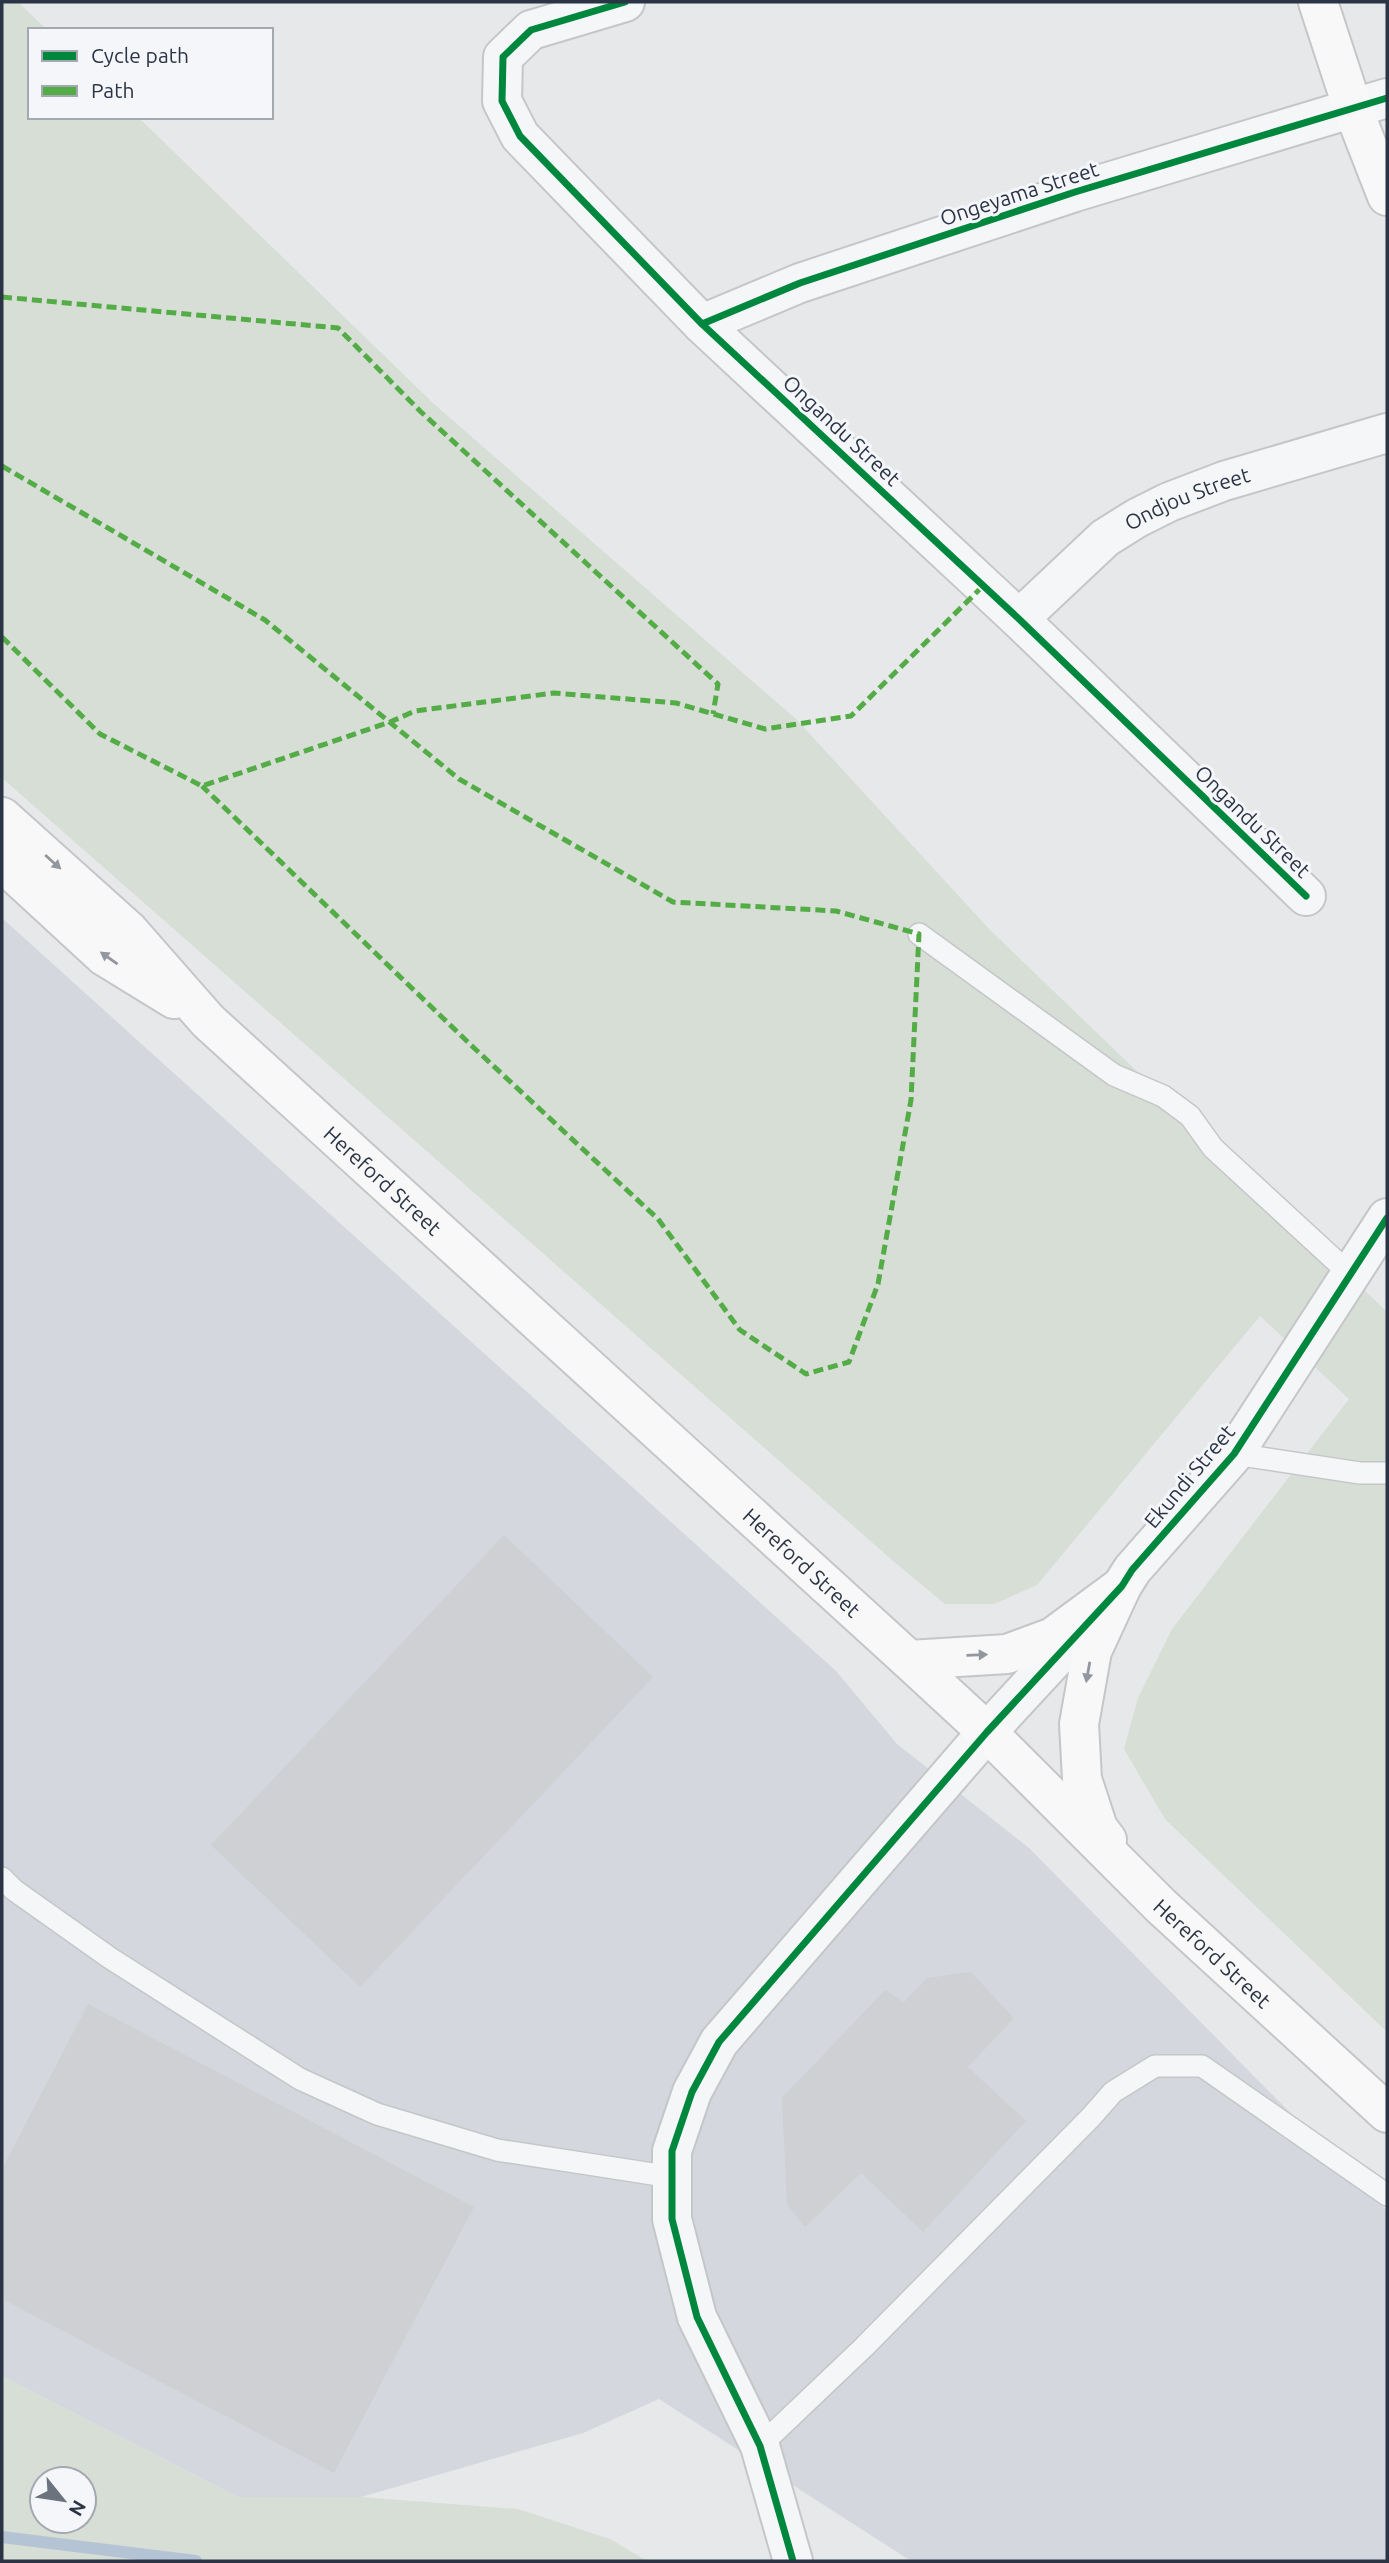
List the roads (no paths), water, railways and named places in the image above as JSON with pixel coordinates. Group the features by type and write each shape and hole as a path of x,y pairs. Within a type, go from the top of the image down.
{"main road":[{"path":"1318,2 1370,104 1387,196"},
{"name":"Hereford Street","path":"2,817 129,931 208,1021 987,1732 1161,1906 1387,2113"},
{"name":"Hereford Street","path":"2,862 104,956 208,1021"},
{"path":"909,1660 1007,1654 1053,1637 1122,1586"},
{"path":"1122,1586 1092,1651 1079,1724 1082,1779 1098,1828 1161,1906"}],"street":[{"name":"Ongandu Street","path":"625,2 531,30 503,57 502,101 520,136 702,324 1019,619 1306,896"},
{"name":"Ongeyama Street","path":"702,324 800,283 1049,201 1370,104"},
{"name":"Ondjou Street","path":"1019,619 1105,538 1148,513 1224,481 1387,433"},
{"name":"Ekundi Street","path":"793,2561 760,2446 697,2317 671,2219 672,2151 692,2092 719,2042 987,1732 1122,1586 1132,1570 1234,1454 1387,1218"}],"lane":[{"path":"919,934 1114,1075 1163,1096 1190,1116 1213,1148 1352,1275"},
{"path":"1234,1454 1360,1474 1387,1473"},
{"path":"2,1878 14,1890 110,1958 300,2079 377,2114 497,2150 672,2177"},
{"path":"760,2446 864,2347 1113,2092 1155,2066 1202,2066 1387,2195"}],"waterway":[{"path":"2,2537 196,2561"}]}
